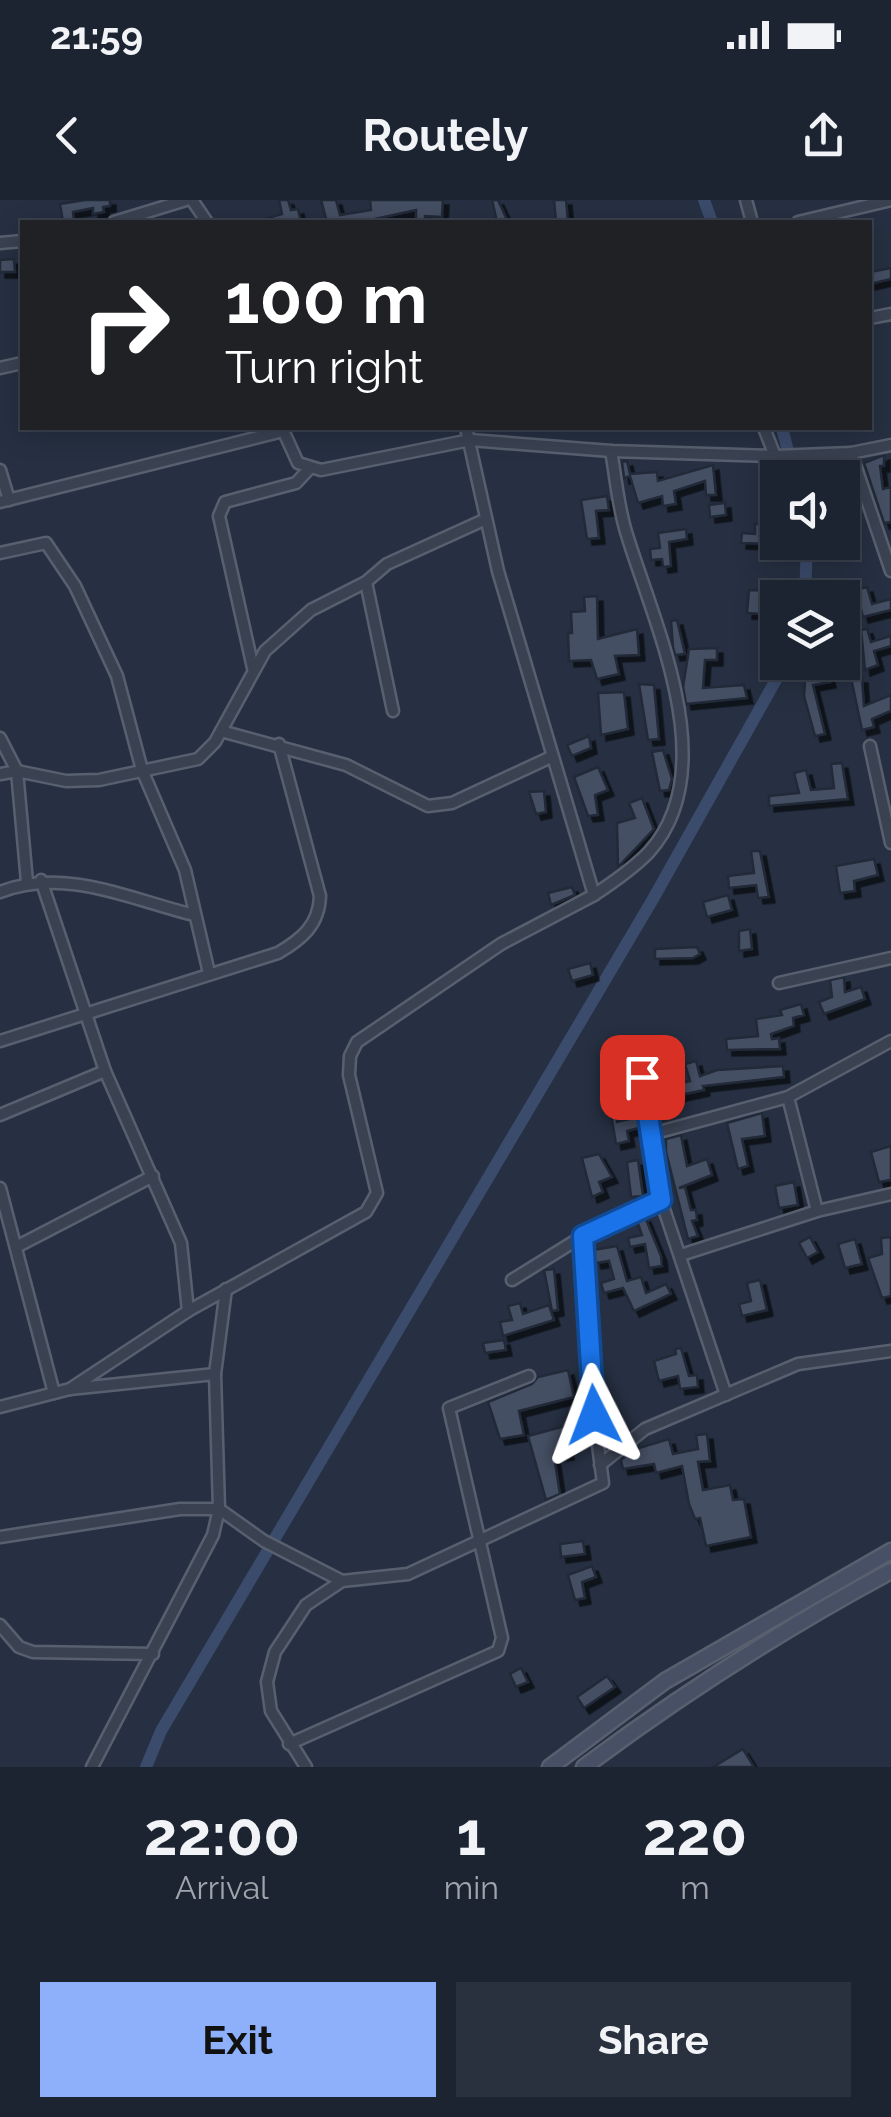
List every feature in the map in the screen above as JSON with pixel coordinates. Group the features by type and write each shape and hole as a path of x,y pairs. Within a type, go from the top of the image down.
{"main road":[{"path":"550,1767 665,1681 891,1551"},
{"path":"584,1767 676,1698 812,1614 891,1571"}],"street":[{"path":"121,220 189,200 204,220"},
{"path":"806,220 891,200"},
{"path":"0,470 4,501 278,430"},
{"path":"282,430 298,464 309,469 470,440 611,451 779,456 851,453 891,445"},
{"path":"467,430 486,519 551,757 594,895"},
{"path":"765,430 779,456"},
{"path":"70,1388 188,1311 372,1205 376,1181 349,1075 350,1056 357,1042 501,944 594,895 650,851 670,818 681,752 680,707 626,532 611,451"},
{"path":"851,453 891,570"},
{"path":"253,668 218,516 225,502 296,482 309,469"},
{"path":"0,774 18,771 66,780 99,780 198,759 221,731 253,668 312,610 366,582 388,564 486,519"},
{"path":"0,553 46,544 75,586 118,676 142,770 186,870 208,973"},
{"path":"366,582 393,711"},
{"path":"221,731 279,744 346,766 428,806 452,803 551,757"},
{"path":"0,738 18,771 26,882"},
{"path":"0,1041 278,952 296,942 320,912 320,896 279,744"},
{"path":"870,746 891,843"},
{"path":"41,880 105,1070 181,1243 188,1311"},
{"path":"0,892 26,882 63,880 194,915"},
{"path":"780,984 891,958"},
{"path":"648,1135 788,1097 891,1041"},
{"path":"640,1048 648,1135 661,1200 681,1255 687,1289 726,1395"},
{"path":"0,1116 105,1070"},
{"path":"788,1097 817,1211"},
{"path":"16,1247 153,1176"},
{"path":"0,1189 54,1392"},
{"path":"681,1255 817,1211 891,1194"},
{"path":"512,1280 583,1236 661,1200"},
{"path":"306,1767 272,1711 267,1692 269,1664 306,1606 342,1581 408,1574 603,1483 583,1236"},
{"path":"92,1767 206,1556 219,1509 215,1374 226,1289"},
{"path":"600,1464 629,1438 798,1364 891,1352"},
{"path":"0,1407 70,1388 215,1374"},
{"path":"290,1744 498,1651 502,1638 450,1408 460,1400 529,1376"},
{"path":"0,1538 180,1509 219,1509 264,1542 342,1581"},
{"path":"0,1625 19,1646 33,1652 154,1654"}],"building":[{"path":"110,200 110,206 103,207 104,212 93,214 93,208 73,212 74,220 63,220 60,204"},
{"path":"279,200 288,200 291,210 298,209 301,220 264,219 282,214"},
{"path":"321,200 336,200 340,215 371,210 370,200 443,200 442,217 425,216 425,220 416,220 416,210 370,220 326,220"},
{"path":"492,200 498,200 507,220 497,220"},
{"path":"554,200 566,200 568,220 556,220"},
{"path":"14,259 15,272 0,272 0,260"},
{"path":"891,268 891,279 872,284 872,272"},
{"path":"884,455 884,466 880,466 883,489 891,487 891,522 884,523 864,463"},
{"path":"627,461 630,474 657,472 658,481 713,465 716,495 706,495 705,481 674,491 676,504 663,506 662,496 638,503 630,476 624,478 622,462"},
{"path":"607,496 609,510 596,511 599,538 587,539 581,500"},
{"path":"725,503 726,515 710,517 709,505"},
{"path":"755,524 760,524 760,544 741,543 742,533 755,534"},
{"path":"686,529 687,539 669,542 671,566 663,567 662,559 651,560 650,549 660,548 658,533"},
{"path":"867,587 872,604 891,599 891,610 863,617 860,589"},
{"path":"749,590 760,590 760,614 747,613"},
{"path":"597,596 598,639 637,629 639,655 615,656 619,674 597,679 591,660 569,661 568,633 572,633 571,612 585,611 584,597"},
{"path":"677,620 685,654 675,655 671,621"},
{"path":"867,629 871,642 891,636 891,646 874,651 878,665 865,670 861,630"},
{"path":"717,648 717,660 705,660 703,688 744,685 747,698 686,704 683,687 689,649"},
{"path":"860,678 864,706 891,695 891,711 872,719 874,727 862,730 851,680"},
{"path":"805,680 830,680 813,685 825,734 815,736 804,696"},
{"path":"639,684 654,685 659,739 648,740"},
{"path":"624,692 628,729 601,735 598,693"},
{"path":"589,736 591,748 572,756 567,745"},
{"path":"663,750 672,779 669,790 660,791 652,752"},
{"path":"842,763 848,799 769,806 769,796 799,793 794,773 806,770 811,790 834,788 831,764"},
{"path":"598,767 608,790 595,795 598,815 588,816 574,777"},
{"path":"544,791 546,812 536,814 529,792"},
{"path":"642,798 654,829 618,867 617,823 635,818 629,803"},
{"path":"751,851 760,851 769,897 758,898 756,885 729,888 728,876 754,873"},
{"path":"874,859 878,875 854,881 855,891 840,893 836,866"},
{"path":"572,887 575,895 551,905 548,893"},
{"path":"728,895 732,910 707,917 703,902"},
{"path":"750,929 752,949 739,951 739,931"},
{"path":"697,947 700,954 693,958 655,959 655,949"},
{"path":"590,963 593,975 572,981 568,969"},
{"path":"844,977 845,992 861,987 865,999 824,1014 819,1002 832,997 830,980"},
{"path":"801,1004 804,1015 793,1018 794,1026 771,1034 772,1039 779,1038 780,1049 727,1050 726,1039 758,1036 756,1019 782,1015 780,1010"},
{"path":"696,1061 700,1076 717,1070 783,1066 784,1077 703,1086 704,1090 662,1099 659,1088 690,1081 685,1064"},
{"path":"606,1085 615,1085 617,1122 638,1117 639,1128 627,1131 629,1141 616,1144"},
{"path":"762,1113 765,1136 742,1139 748,1166 738,1169 727,1123"},
{"path":"681,1135 687,1166 707,1159 712,1175 679,1188 685,1187 691,1210 696,1210 697,1220 692,1221 698,1236 688,1239 666,1152 666,1139"},
{"path":"891,1146 891,1180 879,1182 871,1152"},
{"path":"599,1154 612,1177 599,1182 603,1192 592,1197 582,1158"},
{"path":"638,1160 643,1196 631,1197 627,1162"},
{"path":"794,1182 798,1205 779,1208 775,1186"},
{"path":"645,1217 662,1266 649,1268 645,1244 630,1247 628,1238 642,1235 637,1221"},
{"path":"810,1237 818,1252 807,1258 799,1243"},
{"path":"891,1237 891,1296 882,1298 868,1258 882,1254 881,1238"},
{"path":"855,1239 862,1264 845,1268 838,1244"},
{"path":"617,1246 627,1281 641,1277 646,1293 666,1284 671,1294 634,1311 623,1288 604,1293 601,1283 614,1279 609,1261 596,1263 593,1250"},
{"path":"554,1269 558,1310 552,1311 544,1270"},
{"path":"760,1280 767,1310 742,1316 739,1304 751,1301 747,1283"},
{"path":"520,1303 523,1314 549,1305 554,1320 503,1336 500,1322 512,1320 508,1306"},
{"path":"504,1340 506,1350 485,1353 483,1343"},
{"path":"681,1348 689,1376 697,1375 698,1387 680,1389 678,1376 659,1381 654,1361 676,1354 675,1349"},
{"path":"568,1370 574,1397 519,1411 524,1435 500,1439 488,1402 532,1384 538,1377"},
{"path":"580,1422 582,1432 565,1436 568,1454 554,1456 560,1494 546,1500 528,1436"},
{"path":"707,1434 710,1461 698,1462 703,1490 730,1485 733,1500 744,1499 751,1537 706,1546 700,1518 695,1519 689,1504 682,1466 656,1473 654,1464 623,1469 621,1460 632,1450 669,1439 673,1454 698,1449 696,1435"},
{"path":"583,1541 585,1554 561,1557 560,1544"},
{"path":"592,1566 596,1577 582,1582 585,1598 575,1600 568,1575"},
{"path":"521,1668 528,1682 516,1687 510,1674"},
{"path":"607,1676 615,1687 584,1708 577,1697"},
{"path":"743,1749 754,1767 713,1767"}],"waterway":[{"path":"704,200 711,220"},
{"path":"783,430 790,460"},
{"path":"806,560 806,580"},
{"path":"146,1767 161,1731 653,899 776,680"}],"route":[{"path":"594,1415 583,1236 661,1200 642,1077"}]}
